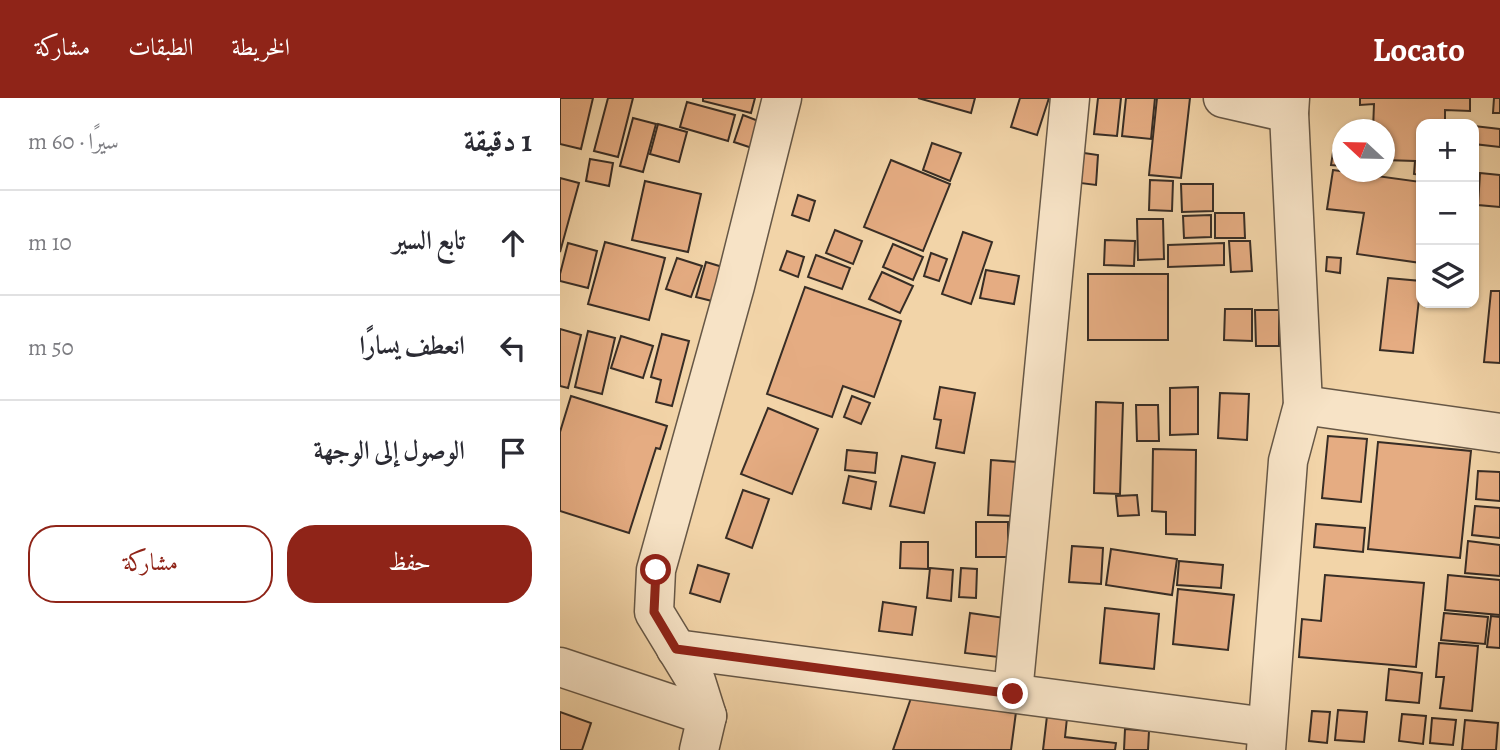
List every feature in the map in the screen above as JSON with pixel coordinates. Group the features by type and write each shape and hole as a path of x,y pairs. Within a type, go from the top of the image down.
{"street":[{"path":"703,733 696,681 654,612 656,570 735,286 782,98"},
{"path":"1013,694 1070,98"},
{"path":"676,649 1013,694 1266,739 1289,461 1303,405 1289,106 1223,98"},
{"path":"1303,405 1500,433"},
{"path":"560,667 703,733"}],"building":[{"path":"560,98 593,98 581,149 560,144"},
{"path":"608,98 633,98 618,157 594,151"},
{"path":"703,98 755,98 751,113 703,101"},
{"path":"918,98 975,98 971,113"},
{"path":"1020,98 1049,98 1037,135 1011,127"},
{"path":"1098,98 1121,98 1117,136 1094,134"},
{"path":"1126,98 1155,98 1151,139 1122,136"},
{"path":"1157,98 1190,98 1181,178 1149,175"},
{"path":"1360,98 1470,98 1470,111 1445,110 1445,119 1416,119 1416,174 1415,161 1395,160 1395,119 1373,119 1374,104 1360,105"},
{"path":"1494,98 1500,98 1500,113 1493,113"},
{"path":"687,102 735,115 728,141 680,127"},
{"path":"743,115 761,122 752,148 734,142"},
{"path":"633,118 656,124 643,172 620,166"},
{"path":"658,124 687,132 679,162 650,154"},
{"path":"1479,127 1500,129 1500,147 1479,145"},
{"path":"932,143 961,153 950,181 923,170"},
{"path":"1084,153 1098,155 1096,185 1080,183"},
{"path":"590,159 613,163 609,186 586,181"},
{"path":"891,160 950,184 923,251 864,227"},
{"path":"1480,173 1500,175 1500,207 1479,205"},
{"path":"1332,176 1332,182 1395,182 1395,178 1416,181 1416,262 1357,254 1364,213 1327,209"},
{"path":"560,178 579,183 560,252"},
{"path":"1150,180 1173,181 1172,211 1149,210"},
{"path":"645,181 701,194 688,252 632,240"},
{"path":"1181,184 1213,184 1213,211 1182,212"},
{"path":"798,195 815,201 809,221 792,215"},
{"path":"1215,213 1244,213 1245,238 1215,238"},
{"path":"1211,215 1211,237 1184,238 1183,216"},
{"path":"1137,219 1163,219 1164,259 1138,260"},
{"path":"835,230 862,241 853,264 826,253"},
{"path":"963,232 992,242 971,304 942,294"},
{"path":"1105,240 1135,241 1134,266 1104,265"},
{"path":"1229,241 1250,241 1252,271 1231,272"},
{"path":"605,242 665,258 649,320 588,304"},
{"path":"568,243 597,251 588,288 560,281"},
{"path":"1224,243 1224,265 1168,267 1168,245"},
{"path":"893,244 923,257 913,280 883,267"},
{"path":"787,251 804,257 798,277 780,270"},
{"path":"931,253 947,259 939,281 924,276"},
{"path":"816,255 850,268 842,289 808,277"},
{"path":"1327,257 1341,258 1340,273 1326,271"},
{"path":"677,258 702,266 691,297 666,289"},
{"path":"706,262 726,268 716,302 696,297"},
{"path":"986,270 1019,276 1014,304 980,298"},
{"path":"882,272 913,286 900,313 869,299"},
{"path":"1088,274 1168,274 1168,340 1088,340"},
{"path":"1388,278 1416,281 1418,308 1413,353 1380,350"},
{"path":"805,287 901,321 874,397 843,386 832,417 767,394"},
{"path":"1491,291 1500,291 1500,363 1484,362"},
{"path":"1225,309 1252,309 1252,341 1224,340"},
{"path":"1255,310 1279,310 1279,346 1256,346"},
{"path":"560,329 581,335 568,388 560,386"},
{"path":"588,331 615,338 602,394 575,387"},
{"path":"662,334 689,341 672,406 656,402 661,380 651,377"},
{"path":"621,336 653,346 643,378 611,368"},
{"path":"940,387 975,393 964,453 936,448 941,420 934,419"},
{"path":"1198,387 1198,434 1170,435 1170,388"},
{"path":"1220,393 1249,394 1247,440 1218,438"},
{"path":"571,396 667,426 660,449 656,448 629,533 560,511 560,432"},
{"path":"852,396 870,403 861,424 844,417"},
{"path":"1096,402 1123,403 1120,494 1094,493"},
{"path":"1136,405 1158,405 1159,441 1137,441"},
{"path":"768,408 818,429 792,494 741,474"},
{"path":"1328,436 1367,439 1361,502 1322,498"},
{"path":"1378,442 1471,451 1460,558 1368,549"},
{"path":"1153,449 1196,450 1195,535 1166,534 1166,512 1152,511"},
{"path":"847,450 877,453 875,473 845,470"},
{"path":"902,456 935,463 924,513 890,506"},
{"path":"991,460 1017,462 1014,516 988,515"},
{"path":"1478,471 1500,472 1500,501 1476,499"},
{"path":"849,476 876,482 871,509 843,503"},
{"path":"743,490 769,499 752,548 726,538"},
{"path":"1137,495 1139,515 1118,516 1116,496"},
{"path":"1475,506 1500,508 1500,538 1472,535"},
{"path":"976,522 1008,522 1008,557 976,557"},
{"path":"1316,524 1365,528 1363,552 1314,547"},
{"path":"1468,541 1500,545 1500,576 1465,573"},
{"path":"901,542 928,542 928,569 900,568"},
{"path":"1072,546 1103,548 1101,584 1069,582"},
{"path":"1111,549 1177,559 1172,595 1106,585"},
{"path":"1179,561 1223,565 1221,588 1177,585"},
{"path":"698,565 729,574 720,602 690,593"},
{"path":"930,568 953,570 951,601 927,598"},
{"path":"961,568 977,569 976,598 959,597"},
{"path":"1325,575 1424,583 1416,667 1299,657 1302,619 1321,621"},
{"path":"1448,575 1500,580 1500,615 1445,610"},
{"path":"1178,589 1234,595 1228,650 1173,644"},
{"path":"883,602 916,607 912,635 879,631"},
{"path":"1105,608 1159,614 1154,669 1100,663"},
{"path":"970,613 1005,618 998,657 965,653"},
{"path":"1444,613 1488,617 1485,644 1441,640"},
{"path":"1491,616 1500,617 1500,648 1487,647"},
{"path":"1439,643 1478,646 1472,711 1440,708 1444,677 1436,677"},
{"path":"1389,669 1422,673 1419,703 1386,700"},
{"path":"911,698 1016,712 1011,750 893,750"},
{"path":"1338,710 1367,712 1364,742 1335,740"},
{"path":"1312,711 1330,712 1327,743 1309,741"},
{"path":"560,712 591,723 582,750 560,750"},
{"path":"1402,714 1426,716 1423,744 1399,741"},
{"path":"1047,716 1067,718 1065,737 1116,743 1115,750 1043,750"},
{"path":"1432,718 1456,720 1453,745 1430,743"},
{"path":"1465,720 1498,723 1496,750 1462,750"},
{"path":"1125,729 1149,731 1148,750 1124,750"}],"route":[{"path":"656,570 654,612 676,649 1013,694"}]}
